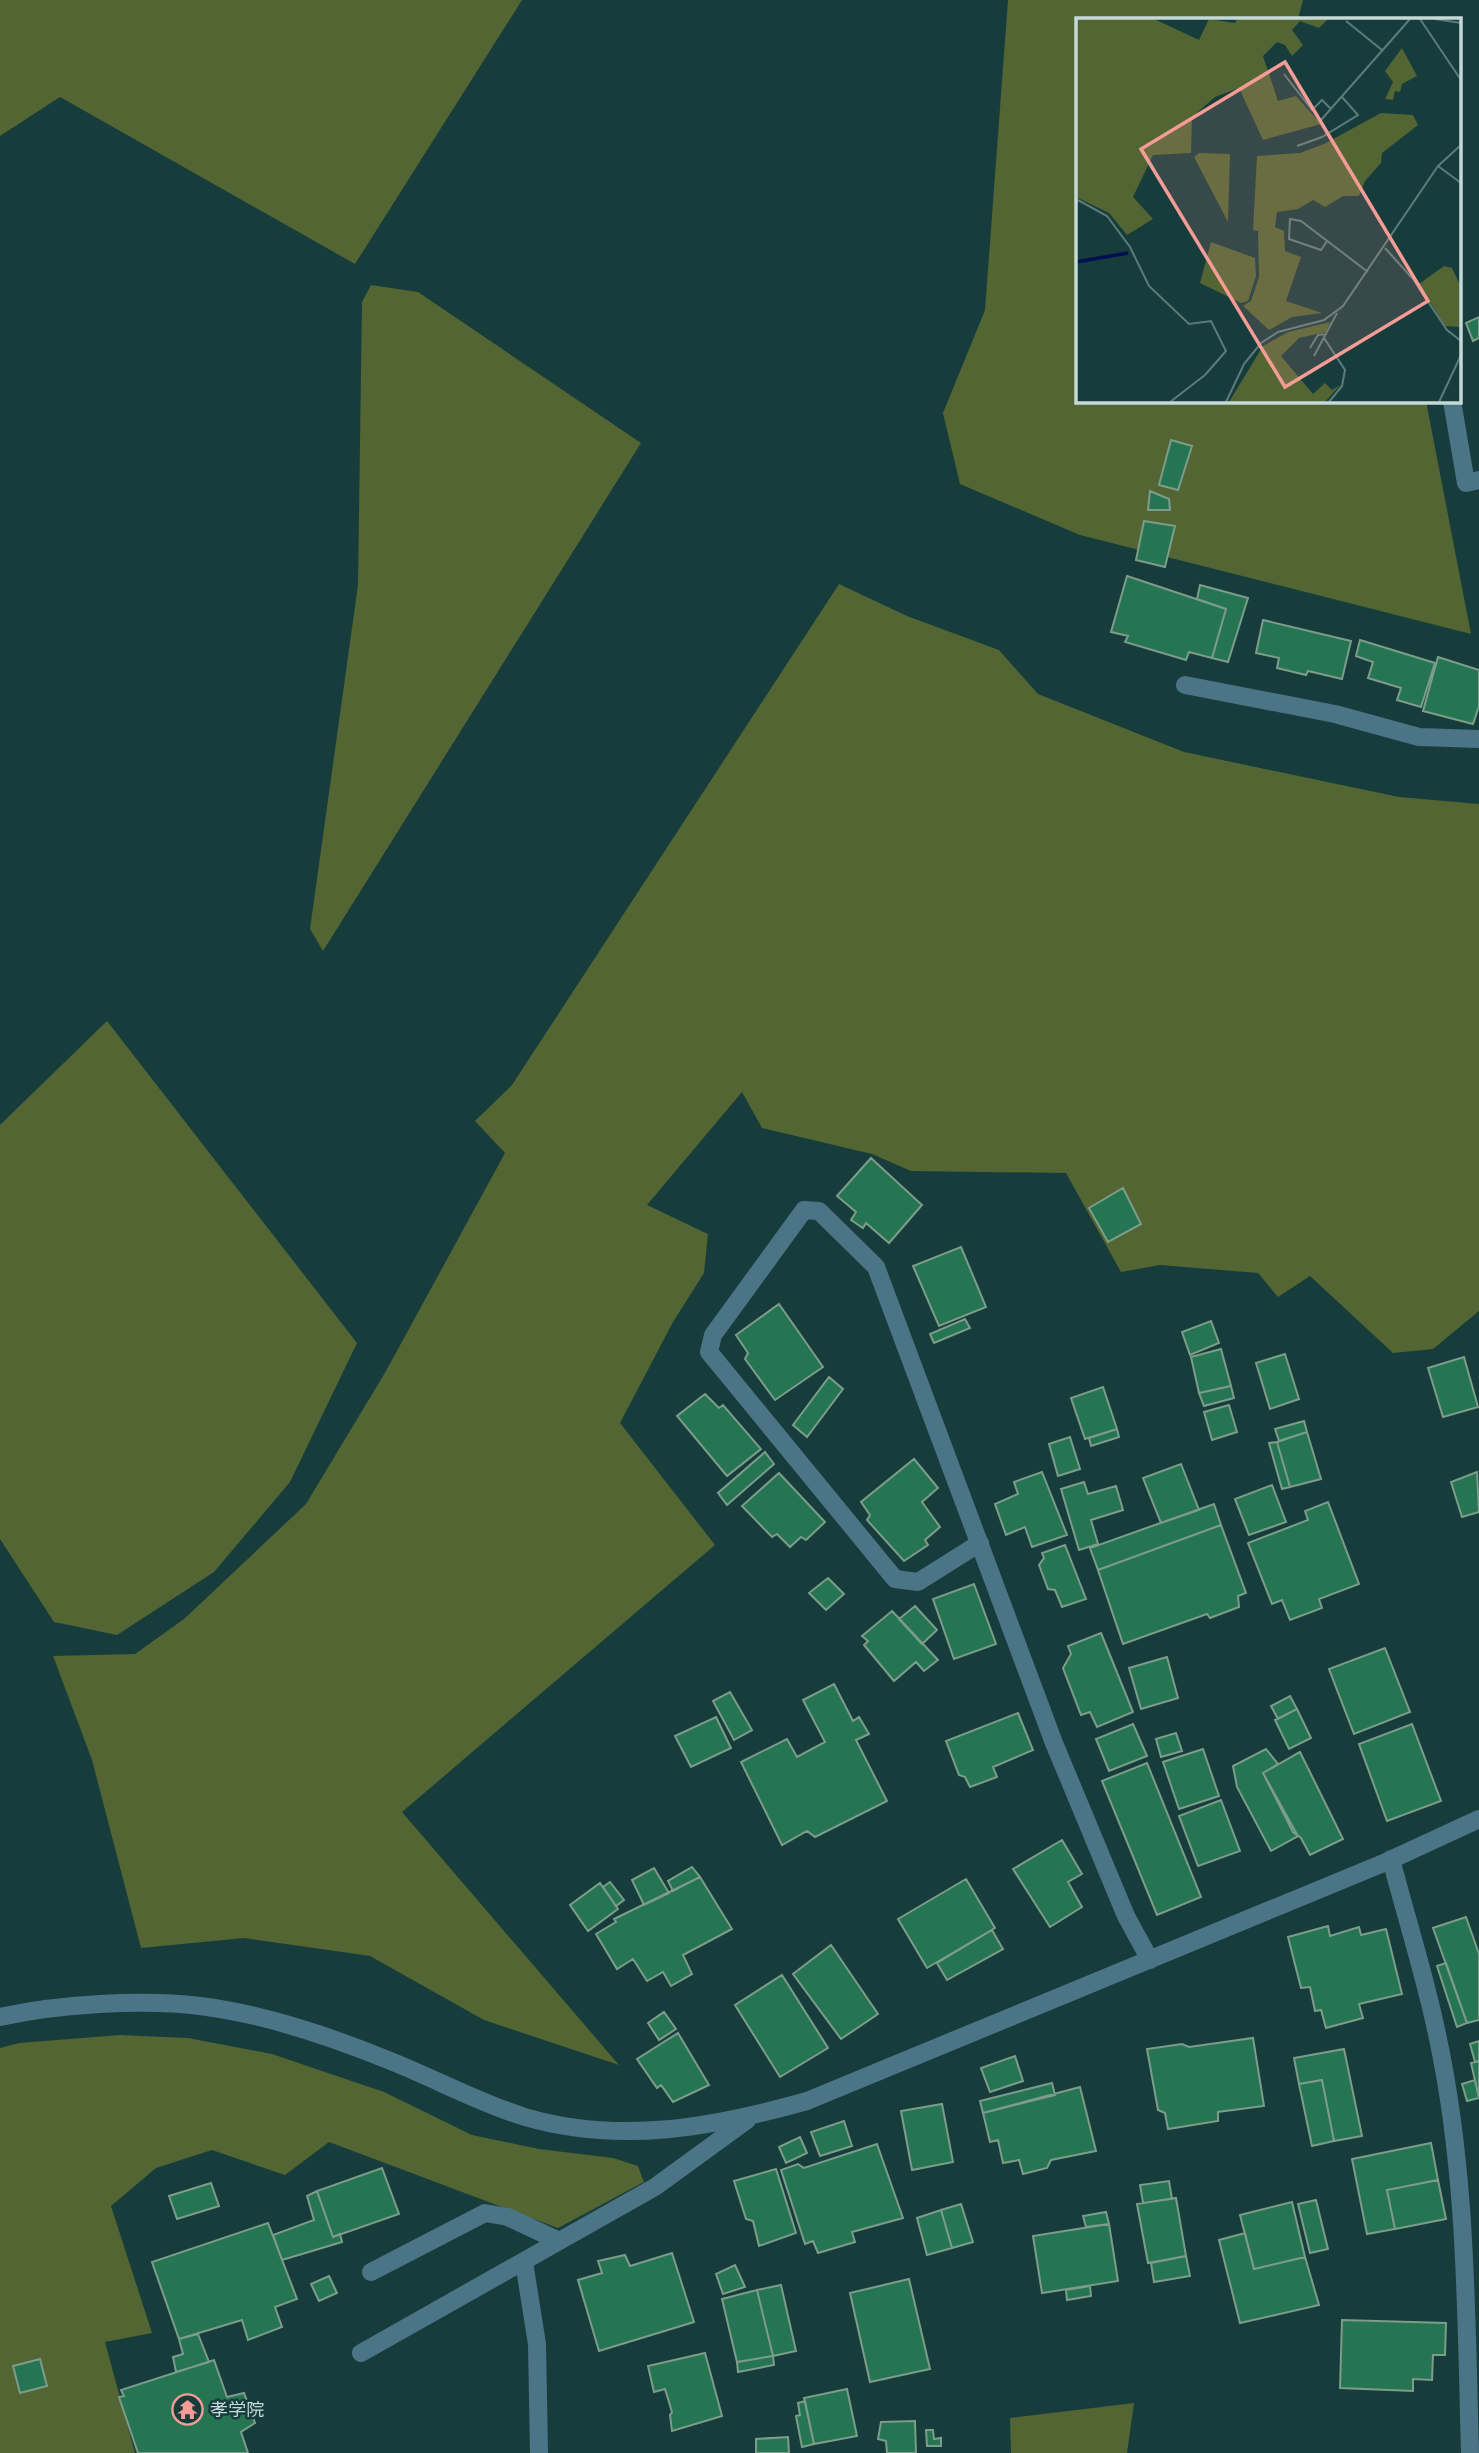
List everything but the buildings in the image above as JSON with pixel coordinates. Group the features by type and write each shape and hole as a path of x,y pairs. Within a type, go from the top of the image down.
{"street":[{"path":"1452,402 1466,483 1479,480"},
{"path":"1185,685 1335,714 1419,737 1479,739"},
{"path":"979,1543 918,1583 895,1579 709,1352 713,1335 804,1210 819,1211 876,1267 1054,1743 1126,1916 1150,1960"},
{"path":"0,2017 100,2005 200,2006 297,2027 386,2059 525,2116 604,2130 663,2131 709,2126 807,2101 1391,1859 1479,1819"},
{"path":"1391,1859 1437,2035 1452,2130 1464,2223 1470,2453"},
{"path":"361,2353 655,2187 753,2116"},
{"path":"371,2272 485,2213 508,2217 559,2241"},
{"path":"524,2262 537,2344 539,2453"}],"green space":[{"path":"0,0 522,0 355,264 60,97 0,136"},
{"path":"1008,0 1303,0 1298,18 1076,18 1076,402 1426,402 1471,634 1080,535 960,484 943,413 985,310"},
{"path":"371,285 418,292 641,443 323,951 310,929 358,585 362,302"},
{"path":"839,584 907,616 999,650 1038,694 1184,752 1399,797 1479,804 1479,1311 1433,1349 1393,1353 1310,1276 1278,1297 1258,1273 1160,1265 1121,1272 1066,1173 911,1171 872,1154 762,1128 742,1092 647,1205 708,1234 704,1273 673,1322 620,1423 715,1545 402,1812 619,2065 484,2020 370,1956 244,1938 141,1948 92,1760 53,1656 135,1654 184,1619 306,1504 386,1371 505,1153 475,1121 512,1085"},
{"path":"107,1021 357,1343 290,1482 214,1572 117,1635 54,1622 0,1539 0,1125"},
{"path":"120,2035 188,2038 272,2054 384,2092 472,2135 539,2149 613,2158 638,2166 644,2182 558,2228 329,2142 285,2175 212,2150 156,2168 111,2206 152,2333 105,2342 135,2453 0,2453 0,2048 19,2043"},
{"path":"1134,2403 1127,2453 1011,2453 1010,2418"}],"place":[{"name":"孝学院","path":"187,2410"}]}
